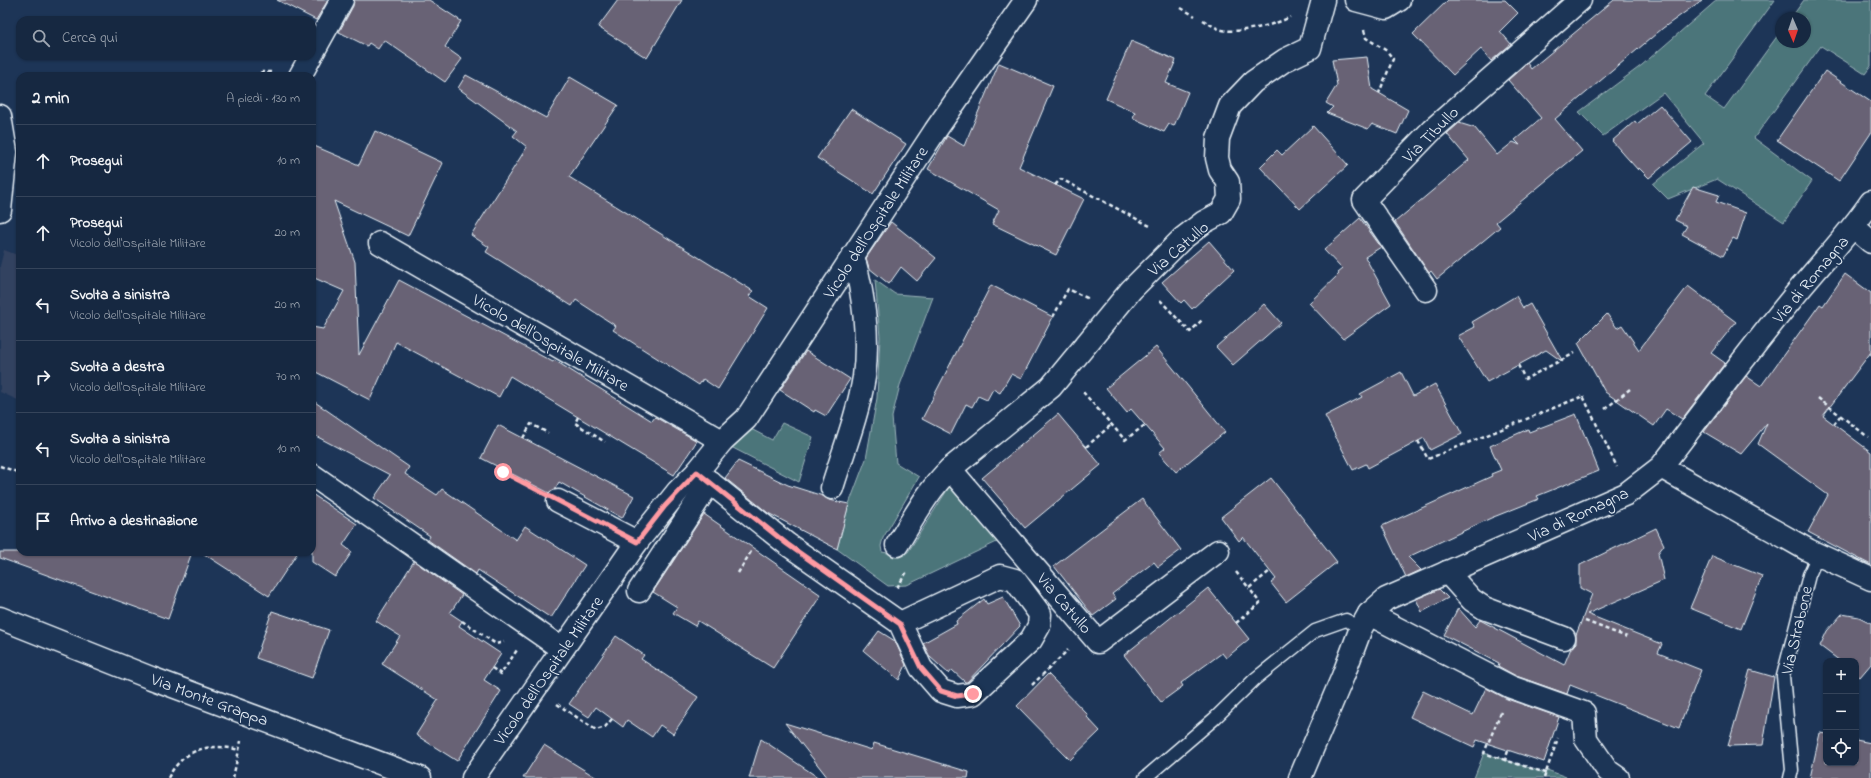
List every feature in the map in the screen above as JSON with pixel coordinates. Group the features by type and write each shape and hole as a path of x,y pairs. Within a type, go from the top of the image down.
{"street":[{"path":"316,48 342,0"},
{"name":"Vicolo dell'Ospitale Militare","path":"473,778 637,542 665,506 703,477 722,441 746,419 935,131 1026,0"},
{"name":"Via Catullo","path":"897,545 933,488 950,469 1051,387 1131,290 1182,240 1204,222 1221,213 1229,199 1228,182 1220,170 1217,158 1218,138 1230,106 1253,82 1285,60 1310,48 1323,0"},
{"path":"1362,2 1386,8 1399,0"},
{"name":"Via Tibullo","path":"1426,290 1364,200 1432,130 1580,0"},
{"path":"292,72 306,60"},
{"path":"0,116 6,152 0,210"},
{"name":"Via di Romagna","path":"1300,778 1344,676 1365,621 1386,599 1626,494 1662,467 1787,305 1854,227 1871,202"},
{"path":"1854,227 1871,242"},
{"name":"Vicolo dell'Ospitale Militare","path":"380,243 722,441"},
{"path":"832,488 864,377 866,333 859,276 853,256"},
{"path":"1662,467 1818,555 1871,579"},
{"name":"Via Catullo","path":"950,469 1098,642 1218,551"},
{"path":"639,591 703,477 787,544 900,624 921,668 941,691 957,696 973,694 1031,640 1039,626 1040,614 1015,580 1000,576 900,624"},
{"path":"316,478 562,649"},
{"path":"558,501 637,542"},
{"path":"1447,572 1472,600 1484,608 1564,638"},
{"name":"Via Monte Grappa","path":"0,618 151,678 420,778"},
{"path":"1365,621 1511,687 1584,713 1586,739 1608,770 1618,778"}],"lane":[{"name":"Via Strabone","path":"1790,778 1792,770 1783,676 1809,575 1818,555"},
{"path":"1145,778 1214,719 1255,679 1315,631 1346,620 1365,621"}],"path":[{"path":"1362,2 1362,24 1366,38 1387,51 1393,59 1379,93"},
{"path":"1181,8 1194,16"},
{"path":"1203,20 1220,30 1249,30 1280,23 1294,15"},
{"path":"1055,185 1061,179 1152,227"},
{"path":"1142,280 1190,332 1202,320"},
{"path":"1053,317 1068,289 1087,298 1083,305"},
{"path":"1518,365 1525,379 1574,353"},
{"path":"1064,371 1110,425 1125,440 1145,424"},
{"path":"1605,410 1630,389"},
{"path":"1418,441 1428,459 1583,396 1619,471"},
{"path":"1818,398 1868,437"},
{"path":"1834,424 1840,416"},
{"path":"578,417 575,423 605,442"},
{"path":"523,438 531,424 548,433"},
{"path":"1086,447 1110,425"},
{"path":"0,466 16,472"},
{"path":"503,472 558,501"},
{"path":"1218,551 1260,603 1236,623"},
{"path":"1249,588 1270,571"},
{"path":"492,668 501,674 532,628"},
{"path":"1511,687 1484,753 1546,773"},
{"path":"535,688 596,730 606,727 612,719"},
{"path":"1544,778 1568,707"},
{"path":"233,778 242,736"},
{"path":"168,778 173,769 183,758 195,751 223,746 239,750"},
{"path":"1505,760 1508,751"}],"shaded area":[{"path":"4,250 16,254 16,399 0,392 0,266"}],"green space":[{"path":"1717,0 1775,0 1705,96 1724,109 1775,39 1775,48 1811,48 1811,12 1795,12 1804,0 1871,0 1871,66 1865,74 1821,46 1754,138 1812,181 1784,222 1717,179 1668,199 1653,184 1704,143 1663,93 1603,136 1579,112 1642,65"},
{"path":"875,280 895,294 933,297 900,385 892,417 896,463 919,477 883,538 881,546 882,552 899,555 908,552 951,484 1001,540 907,585 888,586 837,549 849,504 866,459 877,398 880,337"},
{"path":"782,423 813,437 799,482 731,447 749,428 772,440"},
{"path":"1484,753 1545,773 1547,770 1569,778 1474,778"}],"building":[{"path":"277,0 328,0 316,20 316,16 308,16"},
{"path":"354,0 429,0 461,21 445,47 462,59 445,82 384,40 378,49 369,43 367,46 339,32 353,6"},
{"path":"618,0 682,0 647,58 598,27"},
{"path":"1448,0 1505,0 1518,13 1500,31 1511,44 1491,61 1481,49 1453,75 1413,34"},
{"path":"1614,0 1702,0 1663,28 1555,119 1582,151 1496,222 1500,227 1437,279 1431,271 1429,273 1395,222 1469,160 1447,134 1459,123 1475,128 1497,155 1513,142 1520,145 1515,140 1541,118 1508,80 1527,63 1531,69"},
{"path":"1131,41 1176,60 1166,83 1188,92 1174,126 1169,124 1164,132 1133,118 1135,112 1106,99"},
{"path":"1367,57 1372,89 1408,110 1397,134 1372,124 1368,129 1327,113 1333,107 1326,103 1337,85 1332,60"},
{"path":"999,63 1053,86 1019,167 1084,199 1056,255 992,224 999,210 928,169 947,136 964,146"},
{"path":"1825,71 1871,102 1871,133 1839,181 1777,140"},
{"path":"466,75 546,118 570,77 618,105 569,177 753,291 749,296 768,308 718,389 703,379 699,385 613,330 616,326 576,300 572,306 486,252 489,247 471,235 527,147 513,136 517,131 458,88"},
{"path":"1660,105 1692,142 1649,178 1639,168 1638,170 1612,141 1635,121 1637,124"},
{"path":"851,109 906,144 873,194 817,158"},
{"path":"1313,126 1348,165 1300,209 1260,167 1277,150 1282,155"},
{"path":"375,131 443,163 408,236 334,201 355,262 359,355 399,280 553,362 554,360 652,421 655,417 697,441 674,475 510,376 499,397 396,342 370,400 316,372 316,328 323,329 344,291 316,279 316,147 359,165"},
{"path":"1693,187 1719,195 1716,202 1746,213 1737,240 1733,238 1723,256 1682,234 1687,226 1675,220"},
{"path":"1360,218 1381,247 1365,257 1391,304 1343,339 1309,303 1339,274 1337,273 1342,269 1324,250"},
{"path":"891,222 936,258 917,281 901,267 889,284 869,268 866,258"},
{"path":"1209,241 1234,270 1192,309 1184,300 1181,303 1162,282"},
{"path":"1845,274 1871,293 1871,352 1823,416 1871,452 1871,565 1808,532 1828,495 1758,444 1767,423 1741,454 1704,432 1746,376 1761,386 1820,304 1823,306"},
{"path":"991,285 1053,317 1021,379 1011,374 1000,393 993,389 987,400 978,396 972,407 966,404 951,434 922,419"},
{"path":"1688,286 1736,322 1711,353 1725,363 1682,419 1666,409 1654,426 1605,392 1578,343 1607,314 1617,328 1622,325 1639,350"},
{"path":"1516,296 1523,308 1530,304 1563,362 1546,350 1487,382 1458,336 1475,327 1472,322"},
{"path":"1264,304 1281,323 1233,365 1216,347"},
{"path":"1156,347 1225,432 1176,472 1159,453 1165,448 1131,409 1127,413 1106,388"},
{"path":"806,351 850,379 826,416 815,410 814,412 780,390"},
{"path":"1401,372 1413,396 1435,384 1462,434 1430,450 1424,438 1368,468 1366,464 1353,470 1325,416 1362,397 1360,394"},
{"path":"316,403 409,467 405,474 437,495 442,489 516,540 525,526 585,565 551,618 478,570 476,574 428,540 430,536 374,498 390,475 316,436"},
{"path":"1058,414 1101,465 1025,528 982,478"},
{"path":"1576,414 1599,471 1537,496 1539,499 1491,518 1408,557 1421,570 1406,577 1382,526 1492,476 1491,474 1501,470 1490,446 1528,429 1529,432"},
{"path":"498,425 634,496 622,518 559,482 555,489 549,493 481,458"},
{"path":"738,461 788,485 823,496 829,500 849,504 837,549 768,513 725,478"},
{"path":"1271,478 1337,562 1286,602 1271,583 1276,579 1243,537 1239,541 1221,517"},
{"path":"316,497 357,524 343,545 352,552 335,577 312,562 312,556 316,556"},
{"path":"1142,499 1181,550 1158,567 1154,562 1112,594 1116,599 1093,616 1054,566"},
{"path":"704,514 821,595 773,668 698,621 695,626 673,613 677,607 653,592"},
{"path":"1656,528 1664,545 1658,553 1664,580 1587,614 1662,644 1658,653 1701,670 1679,728 1570,685 1567,694 1516,676 1498,666 1499,663 1444,635 1458,608 1475,627 1480,620 1564,665 1571,648 1576,643 1576,635 1592,594 1580,588 1580,565"},
{"path":"0,552 16,552 16,556 191,556 168,619 0,558"},
{"path":"207,556 295,556 269,596"},
{"path":"1712,556 1762,576 1741,629 1690,608"},
{"path":"414,561 462,595 450,613 462,621 459,626 501,654 484,680 501,691 457,761 416,735 438,700 382,664 400,636 376,621"},
{"path":"1208,588 1249,639 1226,658 1222,653 1181,683 1183,686 1161,702 1124,655"},
{"path":"1439,589 1448,598 1422,612 1416,599"},
{"path":"1003,597 1020,626 967,682 965,682 952,670 949,674 930,657 923,643 957,624 956,621 984,599 987,604"},
{"path":"272,611 329,630 312,678 256,658"},
{"path":"1842,614 1859,617 1871,623 1871,664 1860,677 1859,658 1836,658 1820,646 1827,631"},
{"path":"879,631 895,641 906,665 899,680 864,651"},
{"path":"616,636 644,655 641,659 698,697 673,734 660,725 652,737 627,720 623,727 596,707 589,717 569,704"},
{"path":"1750,670 1774,677 1763,745 1728,746"},
{"path":"1048,674 1088,715 1087,717 1100,731 1070,760 1017,706"},
{"path":"1486,688 1507,699 1559,717 1544,762 1477,740 1474,747 1410,717 1423,691 1473,715"},
{"path":"785,723 872,750 874,743 969,772 968,778 828,778"},
{"path":"1820,733 1823,734 1823,766 1859,766 1859,741 1871,743 1871,778 1810,778"},
{"path":"761,739 819,778 749,778"},
{"path":"544,745 597,778 523,778"}],"route":[{"path":"503,472 637,542 665,506 697,472 787,544 900,624 921,668 941,691 957,696 973,694"}]}
